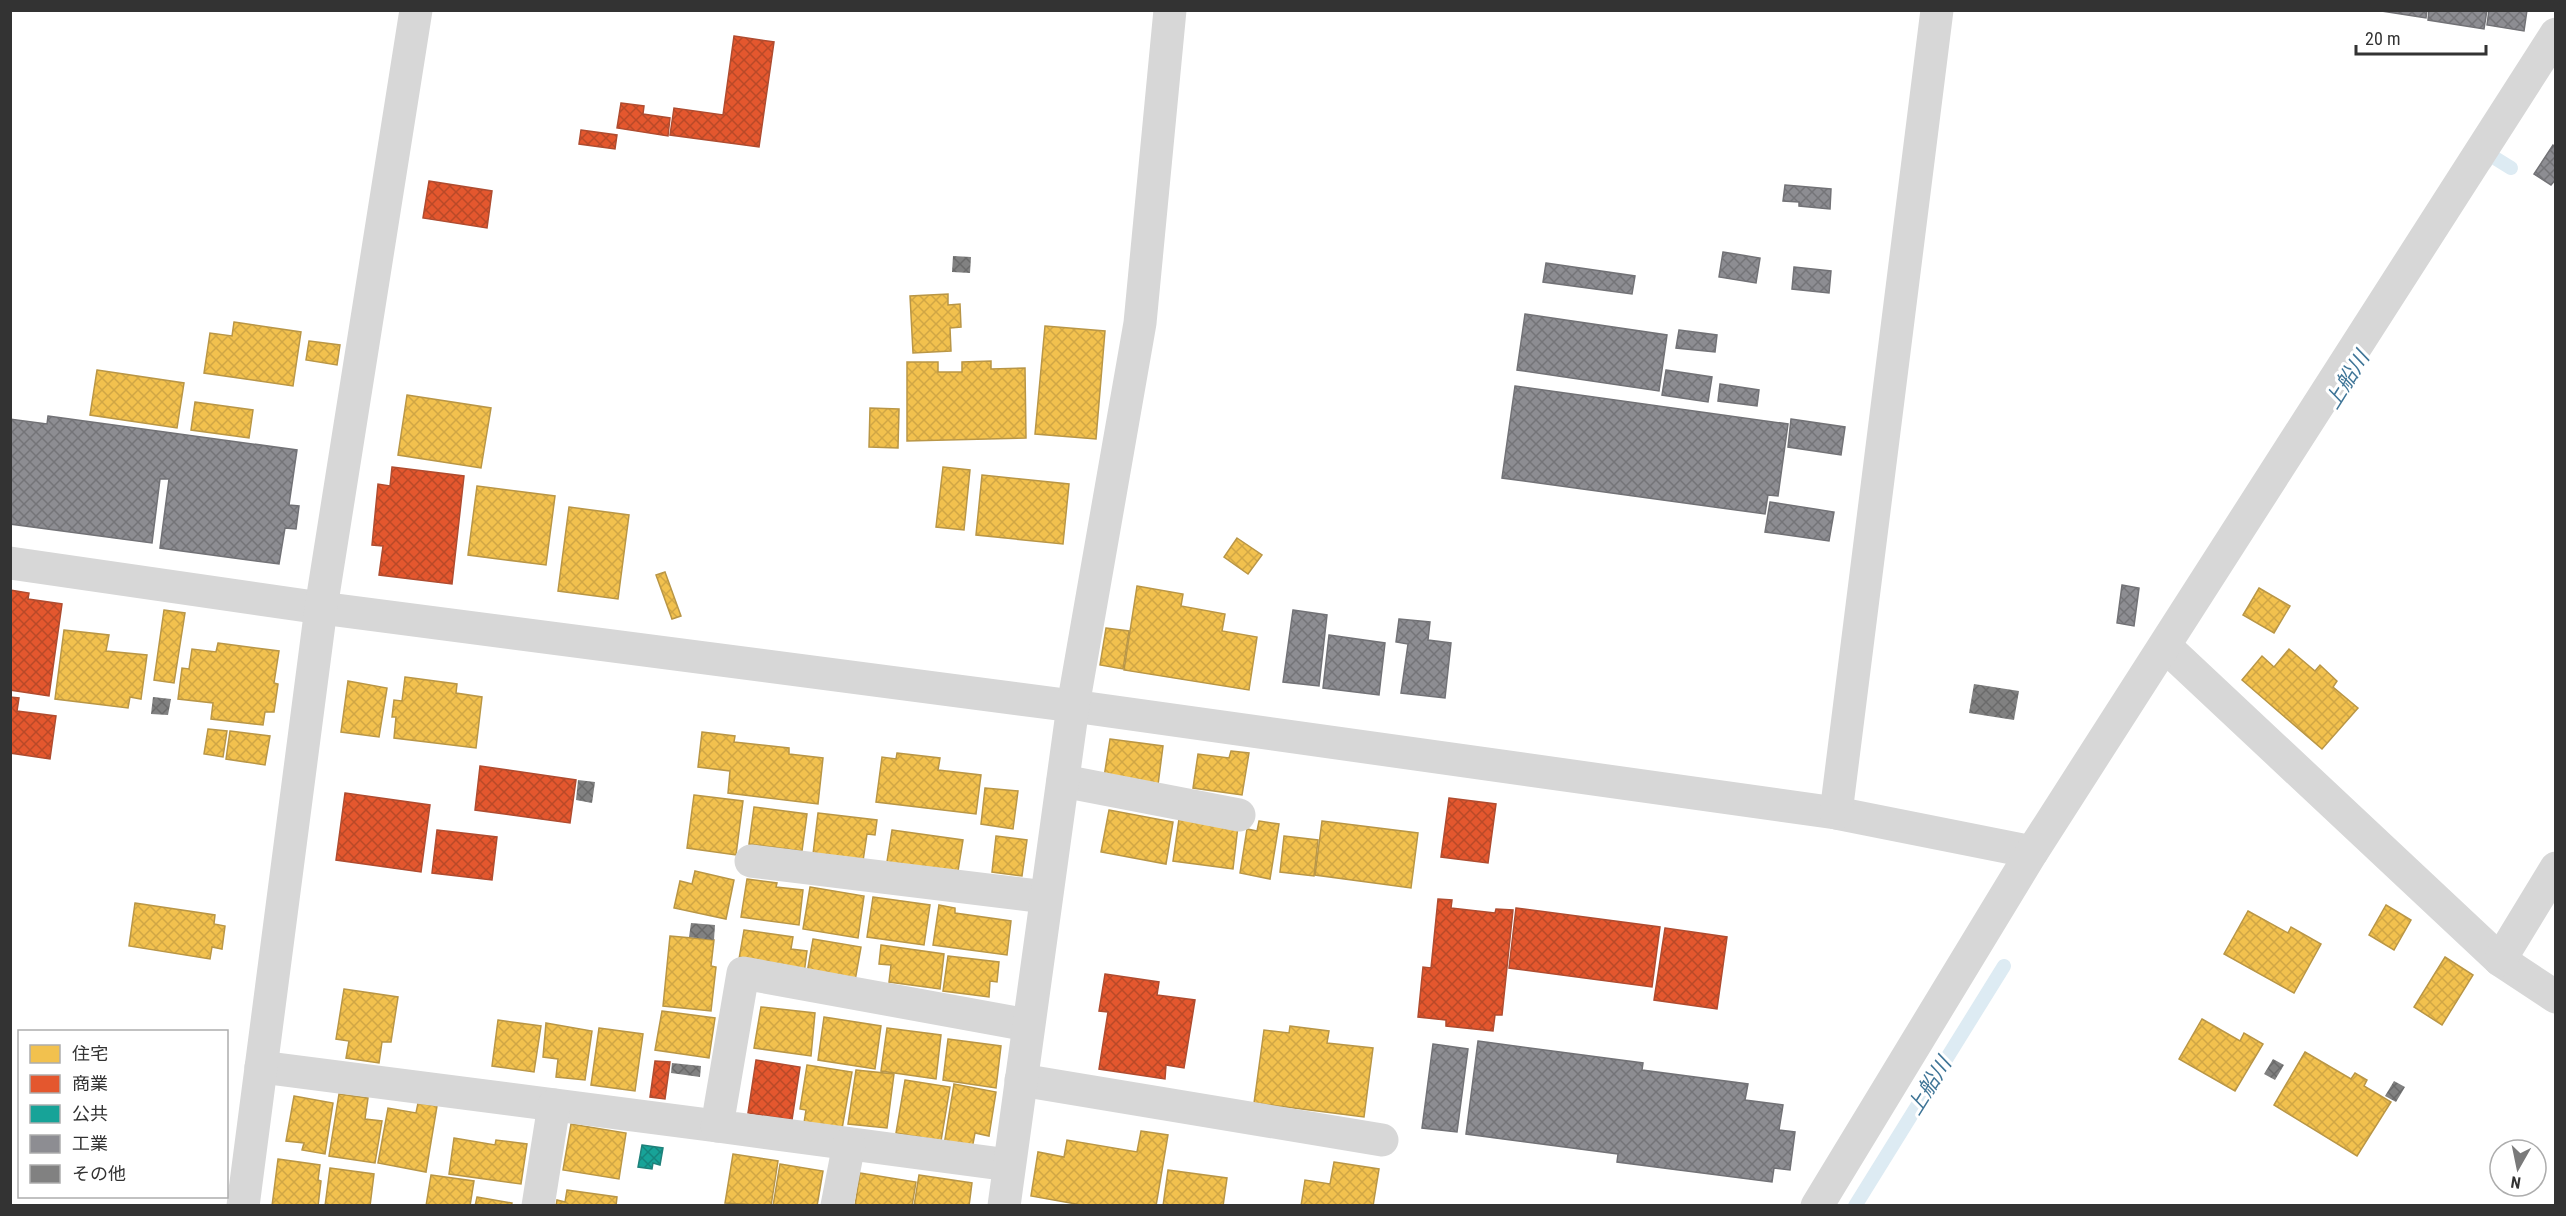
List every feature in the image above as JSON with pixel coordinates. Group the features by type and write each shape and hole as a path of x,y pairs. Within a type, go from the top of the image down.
{"street":[{"path":"243,1206 321,608 416,10"},
{"path":"1004,1206 1073,706 1140,323 1170,10"},
{"path":"1836,813 1937,10"},
{"path":"1817,1206 2032,852 2413,253 2556,34"},
{"path":"10,563 321,608 1073,706 1836,813 2032,852"},
{"path":"2165,646 2500,960 2556,996"},
{"path":"1063,781 1239,815"},
{"path":"751,861 1046,897"},
{"path":"2500,960 2556,868"},
{"path":"717,1126 743,973 1028,1025"},
{"path":"261,1067 1009,1165"},
{"path":"1021,1080 1382,1140"},
{"path":"537,1206 554,1105"},
{"path":"837,1206 849,1144"}],"building: 住宅":[{"path":"948,294 948,305 960,304 961,327 950,328 951,351 913,353 910,296"},
{"path":"234,322 301,332 293,386 204,373 210,333 232,336"},
{"path":"1045,326 1105,331 1096,439 1035,434"},
{"path":"309,341 340,345 337,365 306,360"},
{"path":"991,361 991,369 1025,368 1026,438 907,441 907,362 938,362 938,372 962,372 962,362"},
{"path":"97,370 184,383 177,428 90,415"},
{"path":"407,395 491,408 481,468 398,455"},
{"path":"195,402 253,410 249,438 191,430"},
{"path":"870,408 899,409 898,448 869,447"},
{"path":"943,467 970,470 964,530 936,527"},
{"path":"982,475 1069,484 1063,544 976,535"},
{"path":"477,486 555,496 546,565 468,555"},
{"path":"569,507 629,515 618,599 558,591"},
{"path":"1237,538 1262,555 1248,574 1224,557"},
{"path":"665,572 681,616 672,619 656,575"},
{"path":"1137,586 1183,594 1181,606 1225,614 1222,631 1257,637 1249,690 1124,670"},
{"path":"2259,588 2290,606 2274,633 2243,615"},
{"path":"164,610 185,613 174,683 154,680"},
{"path":"1106,628 1129,631 1123,669 1100,665"},
{"path":"64,630 109,635 106,651 147,655 141,699 130,697 128,708 55,699"},
{"path":"218,643 279,651 274,683 278,684 274,712 265,712 263,725 211,719 213,703 178,699 182,668 189,669 192,649 216,652"},
{"path":"2289,649 2315,671 2320,665 2337,681 2333,687 2358,708 2322,749 2242,680 2262,656 2274,667"},
{"path":"405,677 457,684 456,693 482,697 476,748 394,738 396,717 392,717 394,700 402,701"},
{"path":"348,681 387,688 379,737 341,732"},
{"path":"208,729 227,731 223,757 204,754"},
{"path":"230,731 270,736 265,765 226,759"},
{"path":"702,732 735,736 734,742 789,748 789,754 823,758 818,804 728,793 730,771 698,767"},
{"path":"1110,739 1163,746 1158,785 1104,777"},
{"path":"1231,751 1249,753 1242,795 1193,788 1198,754 1229,758"},
{"path":"897,753 940,758 938,770 981,775 976,814 876,802 882,757 896,759"},
{"path":"985,788 1018,791 1013,829 981,824"},
{"path":"694,795 743,801 736,855 687,848"},
{"path":"754,807 807,814 802,851 749,844"},
{"path":"1109,810 1173,822 1166,864 1101,852"},
{"path":"818,813 877,820 875,835 867,834 863,861 813,854"},
{"path":"1179,819 1238,826 1233,869 1173,861"},
{"path":"1259,821 1279,824 1270,879 1240,873 1247,829 1257,831"},
{"path":"1322,821 1418,833 1411,888 1315,875"},
{"path":"892,830 963,840 957,877 886,868"},
{"path":"996,836 1027,840 1022,876 992,872"},
{"path":"1284,836 1318,840 1314,876 1280,872"},
{"path":"695,871 734,880 726,919 674,908 680,881 692,884"},
{"path":"747,879 777,883 776,887 803,890 799,925 741,917"},
{"path":"810,887 864,896 858,938 803,929"},
{"path":"873,897 930,905 924,945 867,937"},
{"path":"135,903 215,915 214,924 225,926 222,949 212,947 210,959 129,946"},
{"path":"939,905 955,908 955,913 1011,921 1007,955 933,945"},
{"path":"2386,905 2411,920 2394,950 2369,935"},
{"path":"2248,911 2288,933 2291,927 2321,944 2294,993 2224,954"},
{"path":"744,930 793,937 791,949 807,951 804,974 738,965"},
{"path":"670,936 714,940 711,966 716,967 711,1011 663,1006"},
{"path":"813,939 861,947 855,981 807,973"},
{"path":"881,945 944,954 940,989 889,982 891,965 879,964"},
{"path":"948,956 999,962 997,982 990,981 989,997 943,991"},
{"path":"2445,957 2473,975 2442,1025 2414,1007"},
{"path":"344,989 398,997 391,1042 382,1042 379,1063 346,1058 349,1041 336,1039"},
{"path":"761,1007 815,1013 811,1056 754,1048"},
{"path":"662,1011 715,1018 709,1058 655,1050"},
{"path":"824,1017 881,1026 875,1069 818,1060"},
{"path":"2202,1019 2240,1041 2244,1033 2263,1044 2235,1091 2179,1059"},
{"path":"498,1020 541,1026 534,1072 492,1066"},
{"path":"546,1023 592,1031 585,1080 556,1077 558,1059 543,1057"},
{"path":"1290,1026 1329,1031 1327,1043 1373,1048 1364,1117 1254,1103 1264,1030 1289,1033"},
{"path":"599,1028 643,1034 635,1091 591,1085"},
{"path":"887,1028 941,1035 936,1079 881,1071"},
{"path":"948,1039 1001,1046 996,1088 943,1080"},
{"path":"2305,1052 2351,1079 2355,1073 2367,1080 2364,1086 2391,1102 2357,1156 2274,1105"},
{"path":"807,1065 852,1072 842,1129 804,1123 806,1110 800,1109"},
{"path":"856,1070 894,1074 887,1128 848,1124"},
{"path":"905,1080 950,1087 941,1141 896,1133"},
{"path":"954,1084 996,1092 989,1136 975,1133 972,1149 944,1145"},
{"path":"339,1094 368,1098 365,1119 382,1121 375,1163 329,1156"},
{"path":"294,1096 333,1103 325,1154 302,1150 304,1143 286,1141"},
{"path":"418,1103 437,1106 426,1172 378,1163 388,1108 416,1113"},
{"path":"571,1124 626,1133 619,1179 563,1170"},
{"path":"1141,1131 1168,1135 1156,1206 1087,1206 1031,1196 1038,1152 1064,1157 1067,1140 1137,1152"},
{"path":"454,1138 495,1145 496,1140 527,1144 521,1184 449,1174"},
{"path":"733,1154 778,1161 771,1206 725,1203"},
{"path":"278,1159 320,1165 318,1206 272,1206"},
{"path":"1334,1162 1379,1169 1373,1206 1301,1206 1305,1180 1330,1184"},
{"path":"780,1164 823,1171 817,1206 773,1206"},
{"path":"330,1168 374,1174 370,1206 325,1206"},
{"path":"1168,1170 1227,1178 1223,1206 1163,1206"},
{"path":"860,1173 916,1182 912,1206 855,1206"},
{"path":"431,1175 474,1181 470,1206 426,1206"},
{"path":"919,1175 972,1183 969,1206 914,1206"},
{"path":"567,1190 617,1197 616,1206 556,1206 557,1200 565,1202"},
{"path":"477,1197 512,1203 511,1206 475,1206"}],"building: 商業":[{"path":"734,36 774,42 759,147 670,135 674,108 723,115"},
{"path":"621,103 644,106 643,114 670,118 668,136 617,128"},
{"path":"581,130 617,135 615,149 579,144"},
{"path":"429,181 492,191 487,228 423,218"},
{"path":"392,467 464,476 452,584 379,575 383,546 372,545 378,484 390,486"},
{"path":"10,590 29,593 28,599 62,604 49,696 10,690"},
{"path":"10,697 19,698 17,711 56,716 50,759 10,753"},
{"path":"480,766 576,780 570,823 475,810"},
{"path":"345,793 430,805 421,872 336,860"},
{"path":"1449,798 1496,804 1488,863 1441,857"},
{"path":"437,830 497,837 492,880 432,873"},
{"path":"1438,899 1452,900 1451,908 1495,913 1496,909 1513,910 1502,1015 1495,1015 1493,1031 1446,1026 1446,1020 1418,1017 1423,967 1431,968"},
{"path":"1516,908 1660,927 1652,987 1509,968"},
{"path":"1665,928 1727,937 1717,1009 1654,1000"},
{"path":"1105,974 1159,982 1157,995 1195,1000 1184,1068 1166,1065 1165,1079 1099,1069 1108,1012 1099,1011"},
{"path":"756,1060 800,1067 792,1120 748,1113"},
{"path":"655,1061 670,1062 665,1099 650,1097"}],"building: 公共":[{"path":"642,1145 663,1148 660,1165 653,1163 652,1169 638,1167"}],"building: 工業":[{"path":"2375,10 2427,10 2426,18"},
{"path":"2429,10 2487,10 2484,29 2428,20"},
{"path":"2489,10 2527,10 2524,31 2487,25"},
{"path":"2553,145 2556,147 2556,179 2551,185 2534,174"},
{"path":"1785,185 1831,189 1830,209 1799,206 1799,202 1783,201"},
{"path":"1723,252 1760,258 1756,283 1719,277"},
{"path":"1546,263 1635,276 1632,294 1543,282"},
{"path":"1794,267 1831,271 1829,293 1792,289"},
{"path":"1525,314 1667,335 1659,391 1517,370"},
{"path":"1679,330 1717,335 1715,352 1676,348"},
{"path":"1666,370 1712,377 1708,402 1662,395"},
{"path":"1720,384 1759,390 1757,406 1718,401"},
{"path":"1515,386 1788,424 1778,496 1768,495 1765,514 1502,478"},
{"path":"48,416 297,450 289,505 299,506 296,529 285,528 279,564 160,548 169,479 160,479 152,543 10,524 10,419 47,424"},
{"path":"1791,419 1845,427 1841,455 1788,447"},
{"path":"1770,502 1834,512 1829,541 1765,532"},
{"path":"2122,585 2139,588 2134,626 2117,623"},
{"path":"1293,610 1327,615 1319,686 1283,682"},
{"path":"1399,619 1430,622 1428,640 1451,643 1445,698 1401,693 1408,644 1396,642"},
{"path":"1329,635 1385,643 1379,695 1323,688"},
{"path":"1478,1041 1643,1063 1642,1070 1748,1084 1745,1100 1783,1105 1779,1130 1795,1132 1790,1170 1774,1168 1772,1182 1617,1162 1618,1154 1466,1134"},
{"path":"1433,1044 1468,1049 1457,1132 1422,1128"}],"building: その他":[{"path":"953,256 971,257 970,273 952,272"},
{"path":"1974,684 2019,691 2014,720 1969,713"},
{"path":"153,697 171,699 168,715 151,714"},
{"path":"578,780 595,782 592,803 576,800"},
{"path":"691,923 715,925 714,940 689,937"},
{"path":"2273,1059 2284,1065 2275,1080 2264,1074"},
{"path":"672,1063 701,1066 700,1077 671,1073"},
{"path":"2394,1081 2405,1087 2396,1102 2385,1096"}],"waterway":[{"name":"上船川","path":"2485,163 2490,155 2511,168"},
{"name":"上船川","path":"1855,1206 2004,966"}]}
